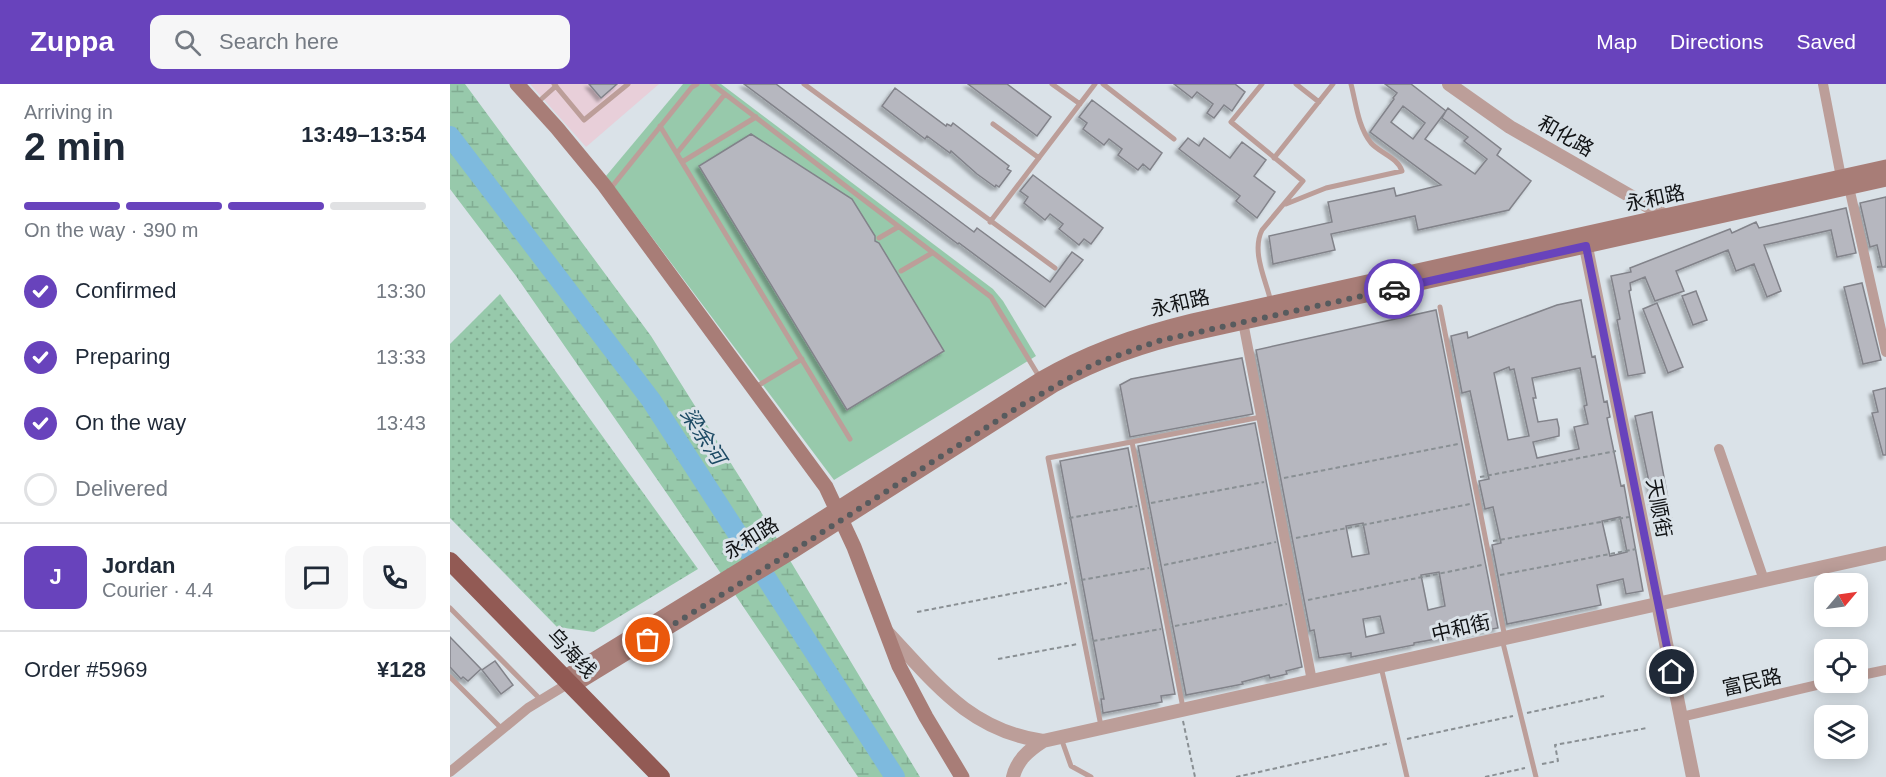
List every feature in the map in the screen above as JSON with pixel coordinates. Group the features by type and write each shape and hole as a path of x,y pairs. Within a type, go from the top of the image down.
{"highway":[{"name":"乌海线","path":"450,561 661,777"}],"main road":[{"path":"521,85 583,158 826,487 905,676 962,777"},
{"name":"永和路","path":"568,682 839,514 1020,406 1078,372 1115,356 1158,341 1586,246 1845,182 1886,167"},
{"name":"永和路","path":"839,514 1041,379 1089,353 1139,335 1666,217 1845,182 1886,179"}],"street":[{"name":"和化路","path":"1449,84 1510,127 1666,217"},
{"path":"1823,84 1886,352"},
{"name":"天顺街","path":"1586,246 1693,777"},
{"path":"1243,322 1312,681"},
{"path":"1719,449 1764,580"},
{"name":"中和街","path":"1043,741 1886,553"},
{"path":"885,629 949,697 977,718 1023,738 1043,741"},
{"path":"1868,673 1886,669"},
{"path":"450,772 502,729 568,682"},
{"name":"富民路","path":"1681,717 1814,686"},
{"path":"1013,777 1021,759 1030,749 1043,741"}],"lane":[{"path":"535,104 555,85 584,120 628,84"},
{"path":"712,84 992,297 1041,379"},
{"path":"804,84 1055,268"},
{"path":"1052,84 1080,104"},
{"path":"990,222 1095,84"},
{"path":"1103,84 1174,138"},
{"path":"1262,84 1231,122 1303,181 1262,230 1257,245 1272,304"},
{"path":"1296,84 1319,102"},
{"path":"1274,158 1333,84"},
{"path":"1283,205 1326,189 1402,171 1398,163 1380,152 1370,141 1362,127 1351,84"},
{"path":"608,191 693,85"},
{"path":"677,153 725,94"},
{"path":"682,162 756,117"},
{"path":"993,124 1039,158"},
{"path":"660,126 850,439"},
{"path":"879,238 898,226"},
{"path":"901,271 932,253"},
{"path":"1440,308 1479,502 1503,638 1536,777"},
{"path":"753,388 801,359"},
{"path":"1101,728 1048,458 1261,417"},
{"path":"1132,442 1182,710"},
{"path":"450,608 541,700"},
{"path":"1381,666 1407,777"},
{"path":"450,677 502,729"},
{"path":"1060,737 1071,766 1091,777"}],"path":[{"path":"1060,520 1467,443"},
{"path":"1474,478 1627,448"},
{"path":"917,612 1479,502"},
{"path":"1486,542 1641,515"},
{"path":"1493,576 1647,547"},
{"path":"998,659 1490,564"},
{"path":"1236,777 1604,696"},
{"path":"1182,710 1195,777"},
{"path":"1485,777 1558,761 1555,745 1647,728"}],"shaded area":[{"path":"530,84 659,84 586,147"}],"green space":[{"path":"450,84 465,84 651,336 749,492 920,777 858,777 670,498 516,276 450,189"},
{"path":"683,84 721,84 993,289 1003,301 1036,356 834,480 606,176"},
{"path":"500,294 698,569 594,632 557,627 450,518 450,344"}],"building":[{"path":"589,84 617,84 601,98"},
{"path":"744,84 776,84 974,232 977,228 1050,282 1072,252 1083,260 1045,307"},
{"path":"968,84 1007,84 1051,117 1037,136"},
{"path":"1174,84 1235,84 1245,92 1232,111 1224,105 1214,118 1207,113 1213,104 1197,92 1192,98"},
{"path":"1385,84 1411,84 1446,111 1448,108 1501,149 1497,155 1531,181 1509,210 1418,230 1415,216 1331,234 1335,250 1273,264 1269,236 1332,222 1328,202 1394,188 1396,196 1441,185 1370,132 1397,93","holes":["1403,106 1425,123 1413,139 1391,122","1446,111 1442,118 1468,137 1464,141 1487,159 1475,174 1425,139"]},
{"path":"895,88 946,126 947,124 951,126 953,123 1009,166 1007,169 1011,171 999,187 996,185 995,187 977,174 951,151 950,153 927,136 925,139 882,106"},
{"path":"1092,100 1162,153 1150,170 1143,164 1138,170 1118,155 1122,149 1109,139 1104,145 1083,129 1087,123 1079,117"},
{"path":"751,134 852,199 875,236 875,241 879,243 944,351 847,410 699,166"},
{"path":"1188,138 1199,146 1204,138 1230,158 1242,142 1266,160 1254,176 1275,192 1257,218 1236,201 1240,196 1179,149"},
{"path":"1033,175 1103,228 1091,244 1084,239 1079,245 1059,229 1063,224 1050,214 1045,220 1024,203 1028,197 1020,191"},
{"path":"1886,197 1886,267 1882,267 1877,245 1870,247 1860,203"},
{"path":"1846,208 1856,253 1837,257 1831,230 1764,245 1781,291 1767,297 1754,264 1736,271 1728,250 1676,271 1684,291 1655,301 1645,277 1630,283 1631,290 1629,291 1645,373 1628,376 1611,276 1631,272 1630,268 1730,229 1732,233 1756,222 1759,228"},
{"path":"1862,283 1881,360 1863,364 1844,287"},
{"path":"1696,291 1707,320 1693,325 1682,296"},
{"path":"1581,300 1592,357 1595,356 1604,402 1607,401 1610,417 1607,418 1621,486 1624,485 1643,591 1626,594 1623,579 1597,585 1601,605 1507,624 1492,545 1501,543 1493,507 1485,509 1479,481 1489,479 1470,391 1462,393 1451,336 1467,332 1468,338 1557,305","holes":["1509,367 1510,370 1514,369 1529,436 1508,440 1494,373","1580,368 1588,424 1574,427 1579,449 1537,458 1533,442 1559,436 1559,428 1557,419 1538,422 1532,378","1620,517 1627,552 1610,556 1602,521"]},
{"path":"1657,303 1683,367 1668,373 1643,309"},
{"path":"1436,310 1498,628 1351,657 1351,653 1319,658 1314,630 1310,631 1256,350","holes":["1363,523 1369,554 1352,557 1346,526","1439,572 1445,606 1428,610 1421,575","1380,616 1384,633 1366,637 1363,619"]},
{"path":"1242,358 1253,414 1130,437 1120,385 1131,379"},
{"path":"1886,388 1886,455 1883,455 1872,413 1878,412 1873,391"},
{"path":"1652,412 1673,526 1659,529 1635,416"},
{"path":"1255,423 1302,667 1286,671 1287,674 1270,678 1269,675 1242,682 1243,684 1186,695 1138,446"},
{"path":"1128,448 1175,694 1161,696 1162,702 1103,713 1101,699 1104,699 1060,461"},
{"path":"450,637 481,669 468,681 463,677 461,679 450,667"},
{"path":"495,661 513,685 501,694 482,670"}],"waterway":[{"name":"梁余河","path":"450,136 651,400 895,777"}],"way so far":[{"path":"648,640 793,551 1020,406 1094,364 1158,341 1394,289"}],"route":[{"path":"1394,289 1586,246 1672,672"}]}
